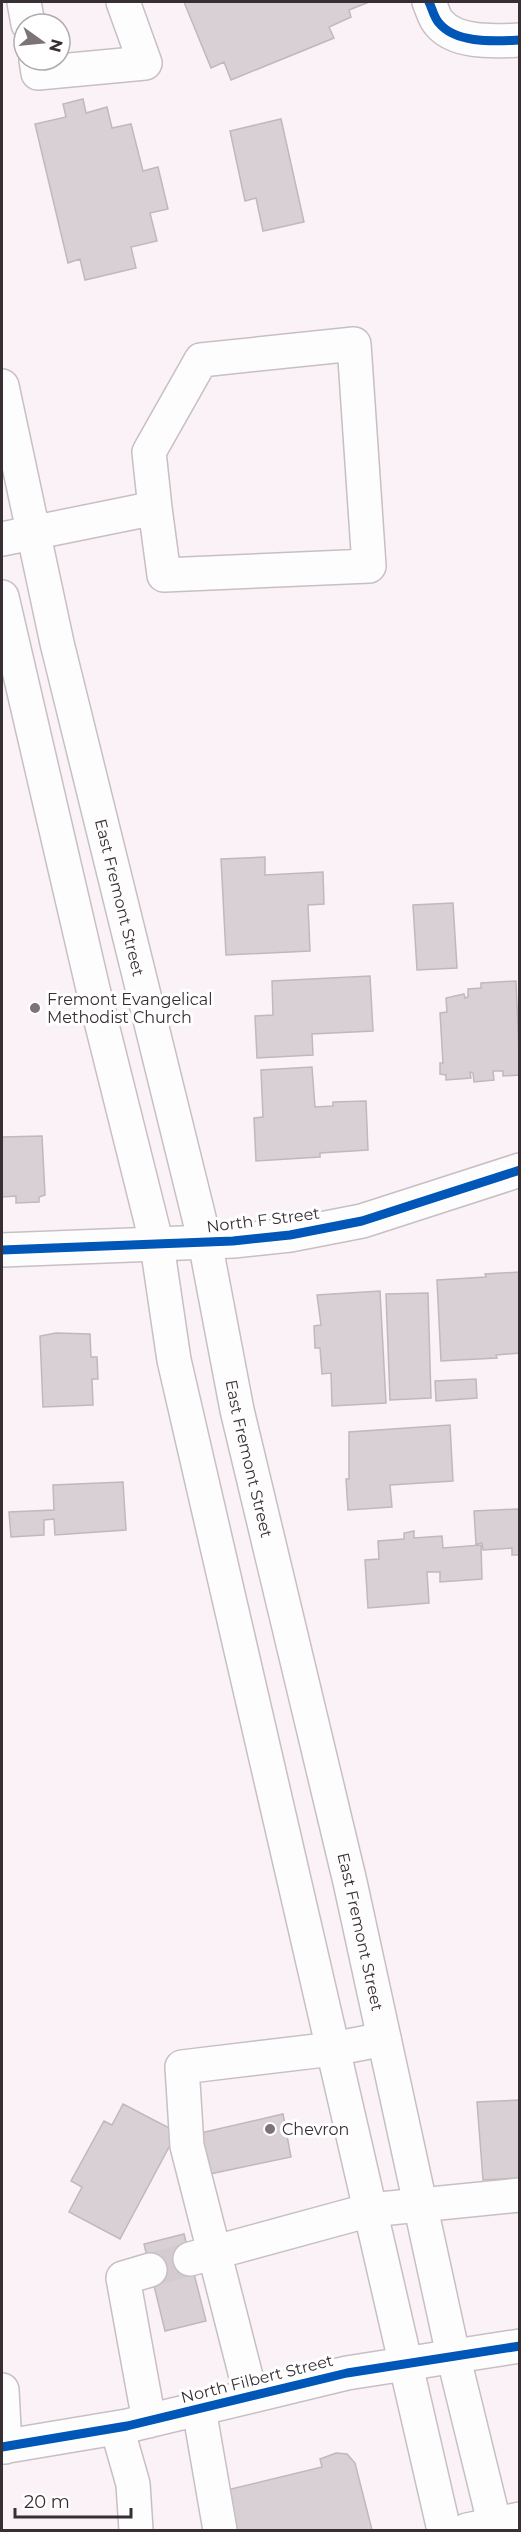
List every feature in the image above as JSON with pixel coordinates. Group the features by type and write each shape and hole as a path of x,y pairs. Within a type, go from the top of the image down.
{"main road":[{"path":"72,70 145,63 123,2"},
{"path":"431,7 439,23 454,35 495,41 519,40"},
{"path":"354,344 369,566 164,575 154,508 149,452 201,360 354,344"},
{"name":"East Fremont Street","path":"2,386 57,643 205,1242 237,1410 350,1882 453,2355 494,2526"},
{"path":"2,539 154,508"},
{"path":"2,597 93,988 157,1245 174,1360 444,2530"},
{"name":"North F Street","path":"2,1250 157,1245 290,1235 362,1221 519,1170"},
{"path":"251,2396 203,2256 187,2145 182,2067 333,2049 384,2039"},
{"path":"203,2256 370,2210 519,2195"},
{"path":"149,2421 123,2278 150,2270"},
{"name":"North Filbert Street","path":"3,2447 117,2428 405,2362 519,2346"},
{"path":"2,2390 3,2447"},
{"path":"199,2409 220,2530"},
{"path":"117,2428 133,2484 136,2530"}],"building":[{"path":"184,2 369,2 349,10 351,17 329,27 334,38 231,80 224,62 211,68"},
{"path":"83,99 86,113 107,107 112,128 131,124 143,171 158,167 168,209 150,213 157,241 131,247 136,268 85,280 80,259 68,263 35,124 66,117 63,104"},
{"path":"281,119 304,222 263,231 256,198 245,201 230,131"},
{"path":"265,857 265,875 323,872 324,904 308,905 310,951 226,955 221,859"},
{"path":"453,903 457,968 417,970 413,905"},
{"path":"370,976 373,1031 312,1034 313,1055 257,1058 255,1016 273,1015 272,981"},
{"path":"516,981 520,1075 503,1076 503,1071 493,1071 494,1080 474,1082 473,1073 470,1072 471,1078 446,1080 446,1075 440,1074 440,1063 443,1063 440,1013 447,1012 446,998 464,994 465,998 468,997 468,989 481,988 481,983"},
{"path":"312,1067 315,1107 333,1106 333,1102 366,1101 368,1150 320,1153 320,1157 256,1161 254,1118 263,1117 261,1070"},
{"path":"42,1136 45,1195 39,1197 39,1202 16,1203 16,1196 2,1197 2,1137"},
{"path":"520,1272 520,1353 496,1355 497,1358 441,1361 437,1280"},
{"path":"380,1291 386,1403 332,1406 331,1373 322,1374 320,1348 315,1348 314,1326 321,1325 317,1295"},
{"path":"428,1293 431,1398 390,1400 386,1294"},
{"path":"56,1333 90,1334 91,1357 97,1357 98,1379 92,1379 93,1405 43,1407 40,1336"},
{"path":"476,1379 477,1398 436,1401 435,1381"},
{"path":"450,1425 453,1481 390,1485 392,1507 348,1510 346,1479 349,1479 349,1432"},
{"path":"123,1482 126,1530 55,1535 54,1519 44,1520 44,1535 11,1537 9,1512 54,1510 53,1485"},
{"path":"517,1509 520,1512 520,1555 512,1555 512,1548 483,1550 482,1543 476,1544 474,1511"},
{"path":"414,1531 414,1538 442,1536 443,1548 481,1545 482,1579 440,1582 440,1572 427,1572 429,1603 368,1608 365,1560 379,1559 378,1541 404,1539 404,1533"},
{"path":"520,2100 520,2178 483,2180 477,2102"},
{"path":"123,2104 177,2132 120,2239 69,2212 82,2187 71,2181 104,2121 112,2125"},
{"path":"283,2114 291,2157 205,2175 196,2134"},
{"path":"184,2234 206,2321 165,2331 144,2244"},
{"path":"336,2453 347,2454 355,2463 372,2530 236,2530 227,2490 322,2467 320,2459"}],"tunnel":[{"path":"150,2270 190,2259"}],"cycle path":[{"path":"429,2 437,21 455,35 476,40 520,40"},
{"path":"2,1250 233,1241 290,1235 362,1221 520,1170"},
{"path":"2,2447 127,2426 347,2373 520,2346"}],"place":[{"name":"Fremont Evangelical Methodist Church","path":"35,1008"},
{"name":"Chevron","path":"270,2129"}]}
